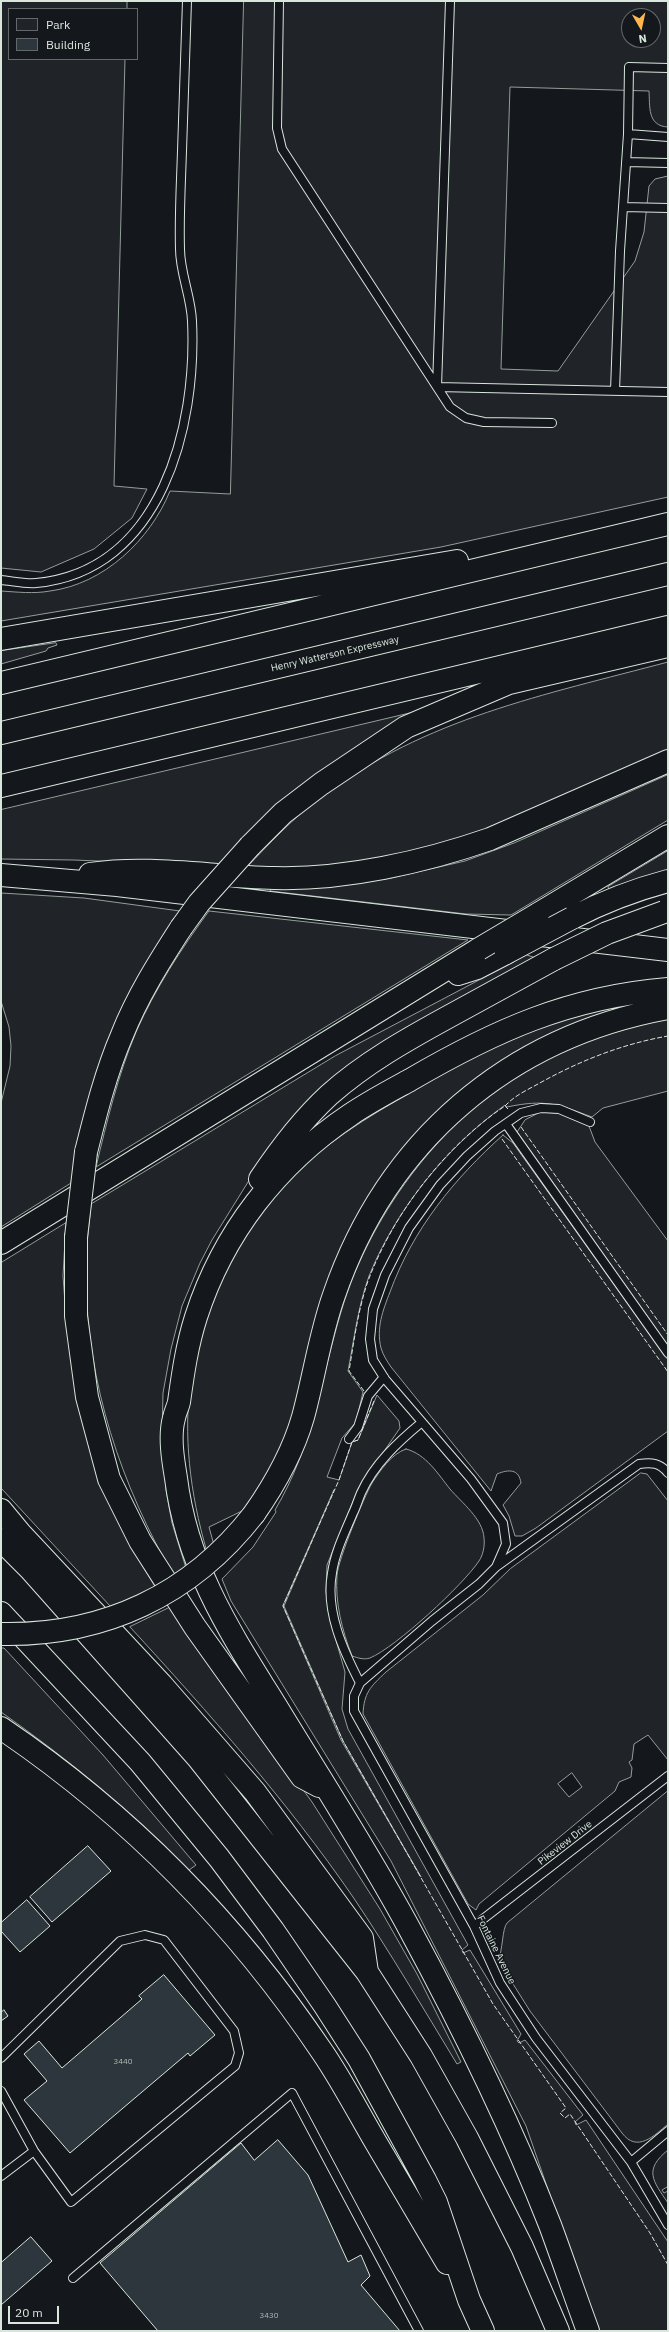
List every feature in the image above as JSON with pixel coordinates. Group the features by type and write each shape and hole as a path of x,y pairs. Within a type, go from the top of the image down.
{"highway":[{"path":"1,639 455,561 668,511"},
{"path":"1,683 668,524"},
{"name":"Henry Watterson Expressway","path":"1,733 668,574"},
{"path":"1,786 668,627"},
{"path":"330,1793 302,1777 194,1627 140,1541 109,1478 87,1397 76,1316 76,1237 86,1152 104,1085 122,1034 143,991 181,928 204,898 250,846 283,813 406,727 509,684 668,646"},
{"path":"59,878 117,870 276,878 323,876 376,869 461,849 490,839 668,761"},
{"path":"1,1243 479,949 668,836"},
{"path":"1,875 59,878 668,950"},
{"path":"419,986 478,968 572,918 626,894 668,881"},
{"path":"588,2331 549,2223 467,2039 409,1927 330,1793 216,1608 194,1558 177,1492 174,1463 174,1419 170,1406 176,1355 190,1302 224,1231 283,1145 329,1095 389,1049 554,959 607,933 666,912"},
{"path":"174,1419 178,1406 190,1334 201,1300 216,1267 252,1206 282,1170 304,1150 327,1130 360,1109 471,1045 513,1025 561,1008 611,996 668,989"},
{"path":"1,1634 49,1632 86,1626 121,1615 157,1600 206,1566 237,1537 254,1514 282,1469 297,1432 333,1296 345,1266 378,1202 397,1173 421,1143 489,1082 546,1047 601,1024 633,1014 668,1008"},
{"path":"1,1510 20,1533 162,1685 254,1792 362,1938 368,1972"},
{"path":"1,1540 30,1569 198,1758 368,1972 421,2056 467,2138 522,2247 558,2331"},
{"path":"1,1613 140,1762 214,1852 273,1930 325,2006 359,2059 436,2202 470,2300 483,2331"},
{"path":"1,1728 94,1797 163,1859 246,1951 285,2000 337,2075 470,2300"}],"lane":[{"path":"1,580 34,584 52,581 92,566 114,552 131,538 145,520 158,499 172,466 183,431 192,372 192,319 180,250 188,1"},
{"path":"279,1 277,128 282,149 450,407 466,418 484,422 552,424"},
{"path":"437,388 450,1"},
{"path":"616,391 620,251 628,134 629,66 668,68"},
{"path":"628,134 668,136"},
{"path":"626,162 668,163"},
{"path":"624,207 668,208"},
{"path":"437,388 668,392"},
{"path":"496,1567 506,1544 504,1522 471,1479 384,1376 374,1360 370,1338 373,1310 384,1275 410,1228 440,1185 467,1156 521,1113 541,1108 559,1109 590,1122"},
{"path":"506,1124 668,1353"},
{"path":"349,1439 358,1427 368,1396 384,1376"},
{"path":"422,1422 381,1460 361,1493 346,1530 331,1574 334,1616 346,1655 360,1683 380,1664 479,1584 496,1567 639,1464 652,1462 663,1467 668,1473"},
{"name":"Fontaine Avenue","path":"360,1683 354,1696 354,1711 474,1926 500,1983 536,2038 631,2162 668,2225"},
{"name":"Pikeview Drive","path":"474,1926 668,1776"},
{"path":"1,2058 120,1941 145,1935 164,1940 234,2031 239,2053 235,2066 72,2202 34,2151 1,2091"},
{"path":"73,2278 292,2093 419,2331"},
{"path":"631,2162 668,2131"},
{"path":"1,2176 34,2151"}],"green space":[{"path":"1,1 127,1 127,8 8,8 8,60 125,60 114,486 147,489 132,518 94,549 41,572 1,568"},
{"path":"244,1 668,1 668,127 661,126 653,119 650,109 649,91 510,87 501,369 558,371 635,261 644,232 649,186 655,179 668,176 668,497 441,547 1,621 1,591 32,593 70,587 89,579 106,569 123,557 137,542 161,509 170,491 230,494"},
{"path":"56,643 57,645 48,648 46,651 1,664 1,651"},
{"path":"668,662 668,753 484,833 367,862 292,869 246,868 291,822 321,797 361,770 402,747 444,728 487,712 531,698"},
{"path":"423,710 238,845 216,866 74,860 1,859 1,810"},
{"path":"668,775 668,820 511,915 466,914 270,891 271,888 345,885 391,878 465,861 514,843"},
{"path":"668,851 668,871 609,889 608,887"},
{"path":"1,893 84,898 180,911 140,975 109,1040 96,1074 86,1109 77,1145 71,1183 1,1227 1,1103 10,1066 11,1046 9,1027 1,1001"},
{"path":"209,911 468,940 96,1167 118,1081 143,1016 169,970"},
{"path":"527,955 536,958 407,1029 253,1174 212,1240 200,1263 182,1306 171,1349 163,1393 162,1437 166,1490 172,1523 186,1568 174,1577 155,1542 123,1470 110,1433 100,1395 88,1317 86,1277 87,1240 91,1204 335,1056"},
{"path":"631,1003 631,1007 608,1013 401,1153 285,1444 244,1510 209,1527 214,1545 207,1552 196,1507 190,1464 188,1421 191,1379 199,1338 213,1298 232,1258 276,1192 298,1170 329,1144 441,1074 510,1039 550,1023 577,1015"},
{"path":"668,1017 668,1091 603,1108 592,1117 551,1104 531,1103 507,1107 505,1105 463,1140 425,1181 393,1227 380,1251 365,1287 348,1371 363,1392 356,1422 342,1438 327,1477 339,1480 352,1442 358,1440 377,1395 399,1421 400,1428 358,1489 327,1565 326,1592 330,1619 345,1672 342,1709 348,1729 468,1945 462,1950 463,1953 470,1950 521,2034 517,2041 519,2043 525,2040 583,2115 575,2122 576,2125 586,2120 668,2242 668,2331 597,2331 526,2126 391,1861 231,1601 222,1579 253,1547 276,1512 275,1510 288,1486 307,1438 341,1312 354,1274 372,1237 393,1201 418,1166 446,1134 476,1106 509,1081 544,1060 604,1036","holes":["334,1490 284,1606 343,1741 421,1877 341,1740 283,1606"]},
{"path":"541,1112 559,1113 589,1126 595,1142 668,1241 668,1346 517,1132 525,1120"},
{"path":"503,1135 513,1143 668,1360 668,1431 536,1528 522,1536 515,1536 509,1516 503,1505 521,1483 518,1475 513,1471 506,1471 497,1474 491,1491 391,1367 382,1351 379,1333 383,1312 399,1269 423,1226 452,1187"},
{"path":"66,1223 63,1276 65,1303 116,1514 134,1552 156,1588 111,1607 1,1488 1,1263"},
{"path":"406,1449 420,1455 426,1460 476,1518 483,1531 484,1541 482,1556 471,1572 459,1585 412,1629 381,1652 370,1658 359,1658 352,1656 340,1616 337,1596 338,1567 363,1501 372,1483 382,1468 395,1455"},
{"path":"641,1473 647,1474 668,1501 668,1760 648,1735 634,1744 632,1760 629,1762 632,1768 631,1777 619,1782 615,1791 479,1904 476,1910 468,1904 363,1714 366,1695 386,1672 483,1595 510,1569","holes":["572,1773 582,1787 569,1797 558,1784"]},
{"path":"171,1607 312,1802 380,1909 417,1974 461,2062 457,2064 367,1918 328,1861 246,1758 130,1627"},
{"path":"1,1648 4,1648 103,1755 196,1865 189,1870 145,1827 99,1787 51,1748 1,1712"},
{"path":"668,1791 668,2124 651,2137 639,2142 634,2142 622,2133 530,2011 498,1960 504,1930 507,1923"},
{"path":"668,2150 668,2189 667,2187 662,2190 664,2193 668,2191 668,2203 655,2182 653,2170 660,2157"}],"building":[{"path":"88,1846 111,1871 52,1922 30,1897"},
{"path":"27,1900 50,1926 20,1952 1,1931 1,1923"},
{"path":"164,1975 215,2035 190,2056 188,2053 70,2153 24,2100 47,2081 24,2054 39,2041 62,2068 142,1999 139,1996"},
{"path":"4,2010 8,2016 1,2021 1,2013"},
{"path":"278,2140 308,2175 348,2262 361,2255 370,2276 361,2285 400,2331 158,2331 100,2263 241,2143 254,2160"},
{"path":"31,2237 52,2261 1,2305 1,2263"}],"fence":[{"path":"505,1106 512,1099 525,1091 569,1068 601,1054 651,1039 668,1036"},
{"path":"364,1391 349,1371 362,1303 368,1281 379,1256 407,1207 423,1183 442,1161 483,1122 505,1106 508,1109"},
{"path":"521,1127 668,1335"},
{"path":"502,1139 668,1372"},
{"path":"374,1401 358,1440 352,1442 339,1480 283,1606 343,1741 493,2004 566,2108 560,2113 565,2118 570,2114 650,2233 668,2265"}]}
